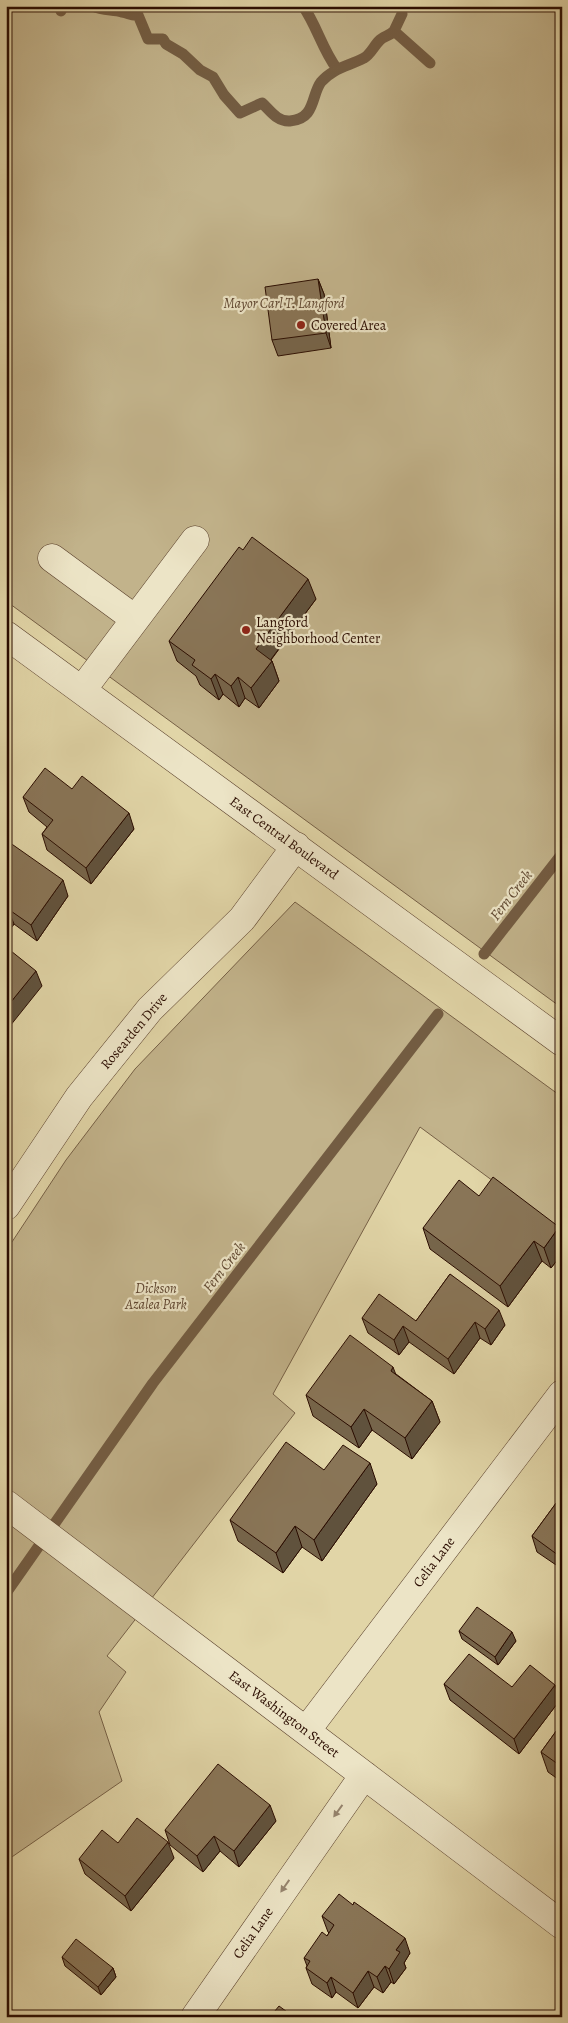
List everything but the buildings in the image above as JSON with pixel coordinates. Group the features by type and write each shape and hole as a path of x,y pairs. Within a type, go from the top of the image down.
{"street":[{"path":"82,690 195,540"},
{"path":"52,558 135,619"},
{"name":"East Central Boulevard","path":"6,635 562,1042"},
{"name":"Rosearden Drive","path":"6,1206 79,1097 144,1016 242,919 296,846"},
{"name":"Celia Lane","path":"306,1731 562,1394"},
{"name":"East Washington Street","path":"6,1504 562,1925"},
{"name":"Celia Lane","path":"195,2017 364,1775"}],"green space":[{"name":"Mayor Carl T. Langford","path":"6,6 562,6 562,1008 6,601"},
{"name":"Dickson Azalea Park","path":"295,902 562,1097 562,1232 420,1127 273,1394 295,1413 107,1656 126,1672 99,1712 122,1781 6,1861 6,1251 66,1160 135,1069"}],"waterway":[{"path":"61,11 63,6"},
{"path":"93,6 100,9 138,15 148,39 163,39 166,44 183,54 200,70 213,77 224,95 240,113 262,103 274,115 285,121 304,116 312,106 318,87 326,77 336,70 366,57 381,39 394,31 430,63"},
{"path":"303,6 327,54 337,69"},
{"path":"394,31 402,14"},
{"name":"Fern Creek","path":"484,954 562,854"},
{"name":"Fern Creek","path":"6,1593 153,1383 438,1014"}],"place":[{"name":"Covered Area","path":"301,325"},
{"name":"Langford Neighborhood Center","path":"246,630"}]}
